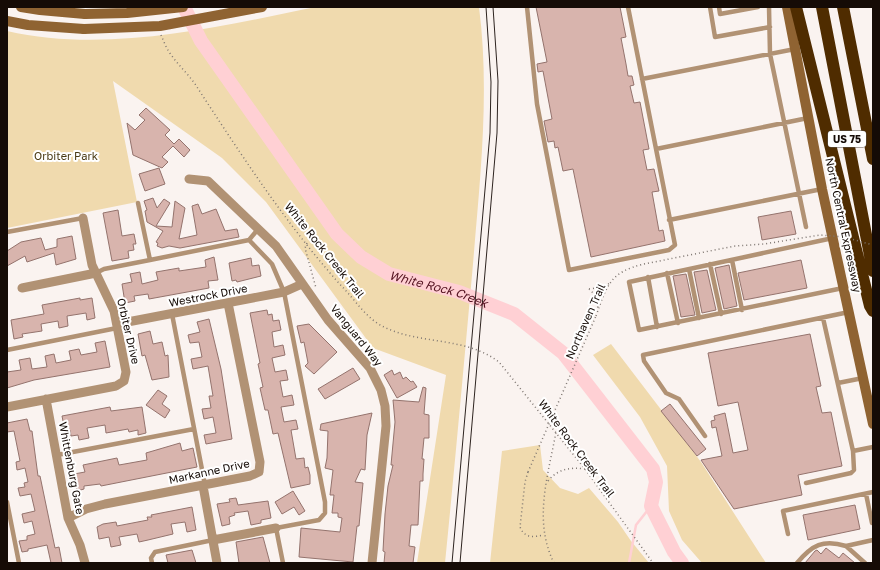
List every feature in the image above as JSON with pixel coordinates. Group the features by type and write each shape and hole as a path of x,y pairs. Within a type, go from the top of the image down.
{"highway":[{"path":"796,7 846,214 870,306 873,311"},
{"name":"North Central Expressway","path":"822,7 873,271"},
{"name":"US 75","path":"843,7 873,159"}],"main road":[{"path":"21,7 85,14 152,12 183,7"},
{"path":"7,21 28,25 84,29 160,26 262,7"},
{"name":"North Central Expressway","path":"787,7 822,189 873,424"}],"street":[{"name":"Vanguard Way","path":"189,179 208,181 259,228 276,246 313,300 370,368 381,390 385,406 386,426 372,563"},
{"name":"Orbiter Drive","path":"7,407 116,386 124,382 126,372 117,326 110,299 96,273 83,218"},
{"path":"22,288 96,273"},
{"name":"Westrock Drive","path":"117,326 284,292 302,284"},
{"name":"Markanne Drive","path":"68,518 86,509 105,504 204,486 250,476 259,472 260,462 228,303"},
{"name":"Whittenburg Gate","path":"46,399 68,518 80,545 85,563"},
{"path":"204,486 217,563"},
{"path":"213,540 276,528"}],"lane":[{"path":"527,7 537,104 569,270 669,250 674,244 628,7"},
{"path":"710,7 715,37 770,27"},
{"path":"718,7 720,14 758,7"},
{"path":"770,7 770,54 806,227"},
{"path":"642,79 795,49"},
{"path":"656,149 808,118"},
{"path":"669,220 822,189"},
{"path":"138,203 150,260"},
{"path":"7,232 83,218"},
{"path":"96,273 104,269 249,240 259,228"},
{"path":"833,238 628,282 639,330 844,288"},
{"path":"249,240 272,264 284,292 325,502 326,513 318,520 276,528 283,563"},
{"path":"732,260 742,310"},
{"path":"710,264 721,314"},
{"path":"689,269 699,318"},
{"path":"668,273 678,323"},
{"path":"648,277 657,327"},
{"path":"705,436 679,399 666,392 644,361 643,355 849,312"},
{"path":"172,314 204,486"},
{"path":"806,483 851,474 854,470 853,451 823,318"},
{"path":"7,350 117,326"},
{"path":"838,383 863,378"},
{"path":"57,455 194,429"},
{"path":"853,451 873,446"},
{"path":"788,534 784,511 873,492"},
{"path":"866,494 872,523"},
{"path":"7,502 19,563"},
{"path":"152,563 152,558 155,552 213,540"},
{"path":"846,546 873,540"},
{"path":"797,563 808,549 816,545 834,542 846,546 865,563"}],"path":[{"name":"White Rock Creek Trail","path":"160,33 174,58 186,72 258,179 334,277 368,314 380,326 399,333 464,346 488,354 506,370 556,432 585,469 653,563"},
{"name":"Northaven Trail","path":"544,535 534,537 527,536 522,532 520,527 525,482 598,310 614,277 626,268 644,264 735,246 764,244 820,234 844,237 873,245"},
{"path":"307,243 305,248 317,294 313,300"},
{"path":"598,310 597,301 589,289 603,287 610,283"},
{"path":"554,563 544,535 542,511 556,432"},
{"path":"547,483 554,474 560,470 568,468 585,469"}],"green space":[{"name":"Orbiter Park","path":"316,7 479,7 484,71 483,136 473,264 445,563 417,563 446,375 373,348 266,202 222,158 113,81 137,202 7,228 7,31 45,37 84,40 123,39 201,29"},
{"path":"611,344 701,462 766,563 702,563 682,540 669,511 667,466 640,417 593,355"},
{"path":"540,445 543,470 560,488 578,494 589,488 618,522 649,563 490,563 502,451"}],"building":[{"path":"536,7 620,7 626,37 621,38 628,76 632,76 634,85 630,86 634,103 640,102 649,149 643,150 647,170 654,169 659,191 652,192 659,231 663,230 665,241 591,257 573,169 563,171 558,147 555,148 554,141 548,142 544,121 552,119 543,71 538,72 537,64 547,62"},
{"path":"146,108 170,130 165,135 174,144 179,139 190,150 184,157 173,146 162,157 168,162 162,168 133,155 127,123 135,130 145,120 139,115"},
{"path":"159,168 165,184 145,191 139,174"},
{"path":"153,198 157,208 164,199 170,203 156,226 172,227 175,201 185,208 179,239 197,235 192,206 198,204 202,214 216,209 225,231 237,229 239,237 180,248 169,246 162,248 157,246 158,243 156,242 163,231 147,222 145,211 147,210 144,201"},
{"path":"118,210 122,236 134,234 136,244 133,244 134,250 128,251 129,258 112,261 103,213"},
{"path":"791,211 796,234 762,240 758,217"},
{"path":"72,236 76,259 56,265 54,253 27,262 25,256 7,266 7,251 21,242 41,238 45,250 57,247 57,239"},
{"path":"214,257 218,280 208,281 209,288 149,299 148,294 134,296 135,301 125,303 122,284 132,282 130,274 140,272 142,284 158,280 156,272 179,268 179,271 206,267 205,260"},
{"path":"251,258 252,266 259,265 261,276 237,282 236,280 232,281 229,263"},
{"path":"801,260 807,288 744,300 738,273"},
{"path":"729,265 737,306 724,309 715,268"},
{"path":"707,270 716,310 702,313 694,272"},
{"path":"686,274 695,315 681,317 673,276"},
{"path":"80,298 80,300 92,298 95,318 87,320 86,313 67,316 68,326 59,328 58,321 41,324 42,331 22,334 23,337 14,339 11,320 44,314 42,305"},
{"path":"267,310 268,315 272,314 273,321 279,320 281,330 272,332 274,347 283,345 285,355 272,358 275,372 286,370 288,380 280,381 283,397 292,395 294,405 281,407 284,422 296,420 298,429 291,430 296,459 304,458 305,468 308,467 310,475 310,484 291,488 278,433 273,434 268,410 265,410 260,388 263,387 258,364 260,363 250,313"},
{"path":"209,319 221,369 232,439 206,444 204,435 216,433 213,417 204,419 202,409 211,408 209,396 213,396 208,366 193,369 191,359 202,357 199,342 190,343 188,335 200,332 197,322"},
{"path":"309,324 337,352 314,374 305,366 308,363 304,342 301,343 297,326"},
{"path":"150,331 153,344 162,342 165,356 168,355 169,377 152,380 145,355 142,356 138,334"},
{"path":"810,334 821,386 816,387 822,413 831,412 842,466 798,475 802,495 734,509 701,460 722,456 716,427 712,428 711,421 715,420 714,416 725,413 733,453 748,450 738,402 718,406 708,353"},
{"path":"105,341 110,367 34,380 7,388 7,372 21,370 19,360 30,358 32,369 47,367 45,356 54,354 56,363 71,360 69,351 79,349 81,355 97,352 95,343"},
{"path":"353,368 360,379 325,399 318,389"},
{"path":"392,370 394,375 400,372 403,379 406,377 411,382 413,381 417,387 397,398 384,375"},
{"path":"423,387 426,388 424,414 429,415 429,438 424,438 422,459 424,459 423,481 420,481 418,525 411,525 409,546 415,547 413,563 384,563 385,552 383,551 385,514 388,486 393,465 391,465 395,422 393,400 419,402"},
{"path":"158,390 167,396 162,404 170,410 165,418 146,405"},
{"path":"670,404 706,449 697,456 661,411"},
{"path":"110,407 111,411 142,407 146,433 138,435 138,430 129,432 128,429 106,433 105,425 87,428 89,438 79,440 78,435 71,436 70,430 65,431 62,416"},
{"path":"372,413 367,435 365,470 361,469 355,482 363,483 359,526 357,526 353,562 299,557 301,528 340,532 342,518 338,517 338,513 332,513 334,495 330,495 333,470 325,468 328,431 320,430 321,424"},
{"path":"27,419 30,431 32,431 38,476 40,476 55,548 59,547 62,563 51,563 47,545 28,549 28,551 22,552 19,541 27,540 27,536 35,534 32,521 24,523 22,514 35,511 31,494 20,496 18,488 25,487 24,483 28,482 25,468 17,470 16,462 20,461 14,431 7,432 7,423"},
{"path":"180,443 182,451 193,448 197,467 101,486 100,484 84,486 84,489 77,491 74,474 85,472 83,465 117,458 119,465 147,460 146,453"},
{"path":"293,491 305,511 299,515 294,507 282,514 275,502"},
{"path":"236,498 238,505 268,501 271,518 261,520 261,523 251,525 248,511 234,513 235,515 229,517 230,524 222,526 217,504 230,502 229,499"},
{"path":"855,505 860,529 808,540 803,515"},
{"path":"192,507 196,530 187,532 185,522 171,524 173,534 139,542 137,534 119,537 121,545 111,547 109,537 99,539 97,527 103,524 116,522 117,526 148,520 147,517 152,517 151,515"},
{"path":"263,537 270,563 239,563 236,542"},
{"path":"826,548 839,558 843,553 855,563 805,563 815,551 817,550 821,554"},
{"path":"192,550 196,563 168,563 166,555"}],"waterway":[{"name":"White Rock Creek","path":"184,7 201,41 337,234 361,257 389,274 459,292 514,314 563,353 653,469 656,482 651,506 674,552 682,563"},
{"path":"629,563 636,525 651,506"}],"tram line":[{"path":"452,563 490,133 491,82 486,7"},
{"path":"460,563 497,133 498,81 493,7"}]}
